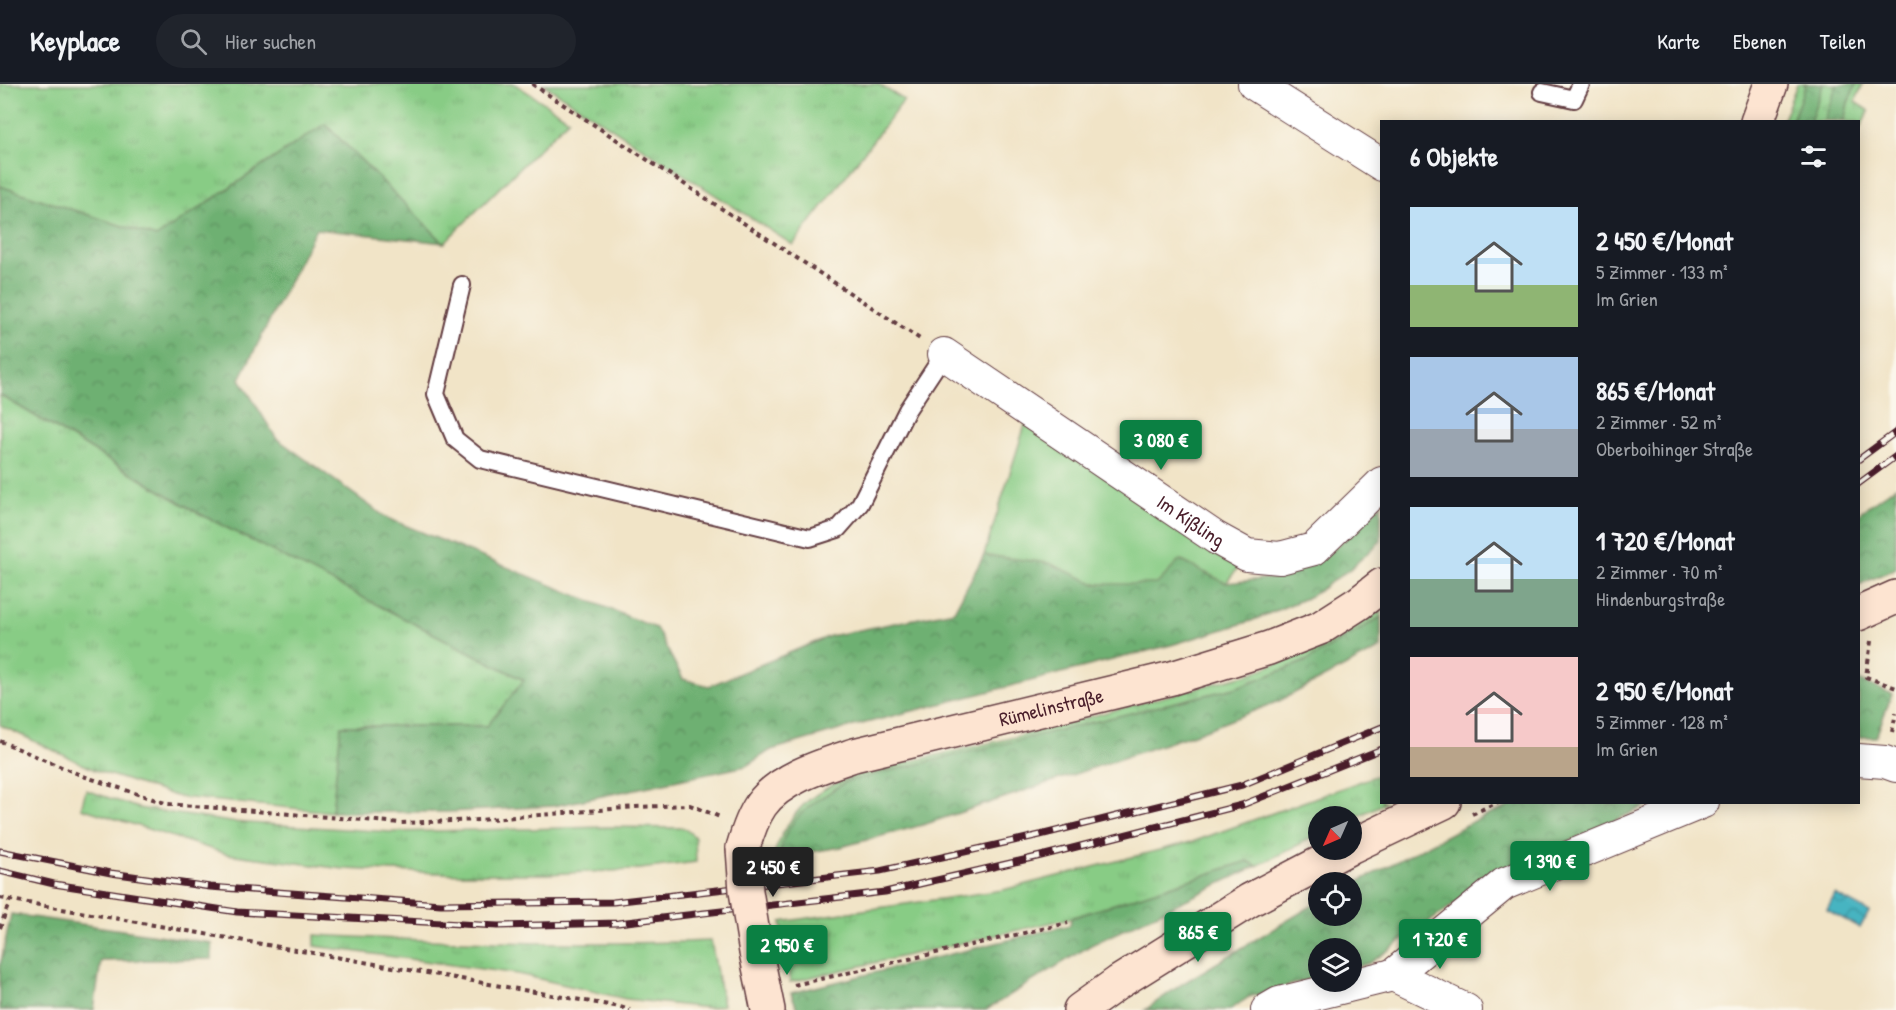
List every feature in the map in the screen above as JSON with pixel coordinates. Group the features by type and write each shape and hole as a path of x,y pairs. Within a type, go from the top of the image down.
{"street":[{"path":"1254,84 1380,164"},
{"path":"1758,120 1771,84"},
{"name":"Im Kißling","path":"944,354 1216,538 1247,555 1280,558 1314,549 1380,485"},
{"name":"Rümelinstraße","path":"746,838 761,804 783,786 812,769 854,755 1172,678 1269,648 1320,628 1380,587"},
{"path":"1865,624 1896,597"},
{"path":"1860,760 1885,762 1896,766"},
{"path":"1362,841 1440,804"},
{"path":"1267,1010 1279,1003 1393,975 1504,884 1698,804"},
{"path":"746,838 746,891 756,952 777,999"},
{"path":"1080,1010 1119,982 1250,900 1326,860"},
{"path":"1393,975 1466,1010"}],"lane":[{"path":"1542,92 1574,99 1581,84"},
{"path":"462,285 436,394 455,439 480,459 810,538 838,529 860,504 907,410 944,354"}],"path":[{"path":"532,84 944,354"},
{"path":"1865,624 1866,677 1896,688"},
{"path":"0,741 83,776 168,804 401,824 690,805 746,838"},
{"path":"0,898 596,1002 630,1010"},
{"path":"0,928 10,900"},
{"path":"777,999 1068,923"}],"green space":[{"path":"0,84 515,84 569,119 444,243 325,124 156,237 0,186"},
{"path":"543,84 878,84 904,100 793,245"},
{"path":"1797,84 1806,84 1792,120 1783,120"},
{"path":"1806,84 1823,84 1810,120 1792,120"},
{"path":"1823,84 1837,84 1824,120 1811,120"},
{"path":"1837,84 1856,84 1844,120 1824,120"},
{"path":"1856,84 1863,84 1855,102 1869,111 1860,128 1860,120 1844,120"},
{"path":"325,124 444,243 316,229 240,379 276,438 387,518 656,628 683,679 709,686 830,636 954,611 984,555 1049,563 1096,584 1180,560 1226,583 1273,578 1331,551 1380,505 1380,542 1350,569 1311,596 1251,621 1171,645 850,727 771,750 746,766 554,806 449,812 332,812 341,726 487,726 524,680 198,513 0,395 0,186 156,237"},
{"path":"0,395 198,513 524,680 488,726 342,726 332,812 179,797 95,770 0,725"},
{"path":"1026,422 1241,564 1226,583 1180,560 1157,584 1096,584 1049,563 984,555"},
{"path":"1896,486 1896,568 1860,585 1860,512"},
{"path":"1380,611 1380,618 1304,662 1235,688 1135,712 816,801 788,831 779,857 773,857 787,826 805,803 816,794 860,773 1007,739 1252,673 1334,641"},
{"path":"1380,618 1380,649 1279,701 1200,732 926,824 841,847 779,857 783,840 795,820 811,805 847,781 1235,688 1304,662"},
{"path":"1860,681 1892,694 1876,737 1860,737"},
{"path":"1380,774 1380,804 1383,804 1362,814 1362,806 1308,806 1308,840 1257,866 1248,861 1071,918 790,982 781,922 1003,890 1195,841"},
{"path":"86,790 138,808 231,822 392,832 607,827 684,828 695,837 696,862 632,870 546,874 463,874 344,869 227,854 81,808"},
{"path":"1515,804 1651,804 1495,876 1370,963 1362,965 1362,938 1308,938 1308,980 1249,997 1230,1010 1145,1010 1182,984 1308,908 1308,926 1362,926 1362,880 1472,822"},
{"path":"1248,861 1257,866 1091,945 986,1010 798,1010 791,993 1070,925 1071,918"},
{"path":"11,914 212,943 212,959 101,961 94,1010 0,1010 0,966"},
{"path":"315,935 513,942 711,941 723,1005 709,1008 626,999 518,974 315,946"}],"water":[{"path":"1835,894 1869,912 1860,928 1827,910"}],"railway":[{"path":"1860,459 1896,432"},
{"path":"1860,483 1896,456"},
{"path":"0,851 111,873 210,887 441,904 613,902 880,871 1040,835 1242,785 1380,728"},
{"path":"0,871 54,884 237,912 498,926 618,923 885,892 1041,856 1242,805 1380,750"}]}
